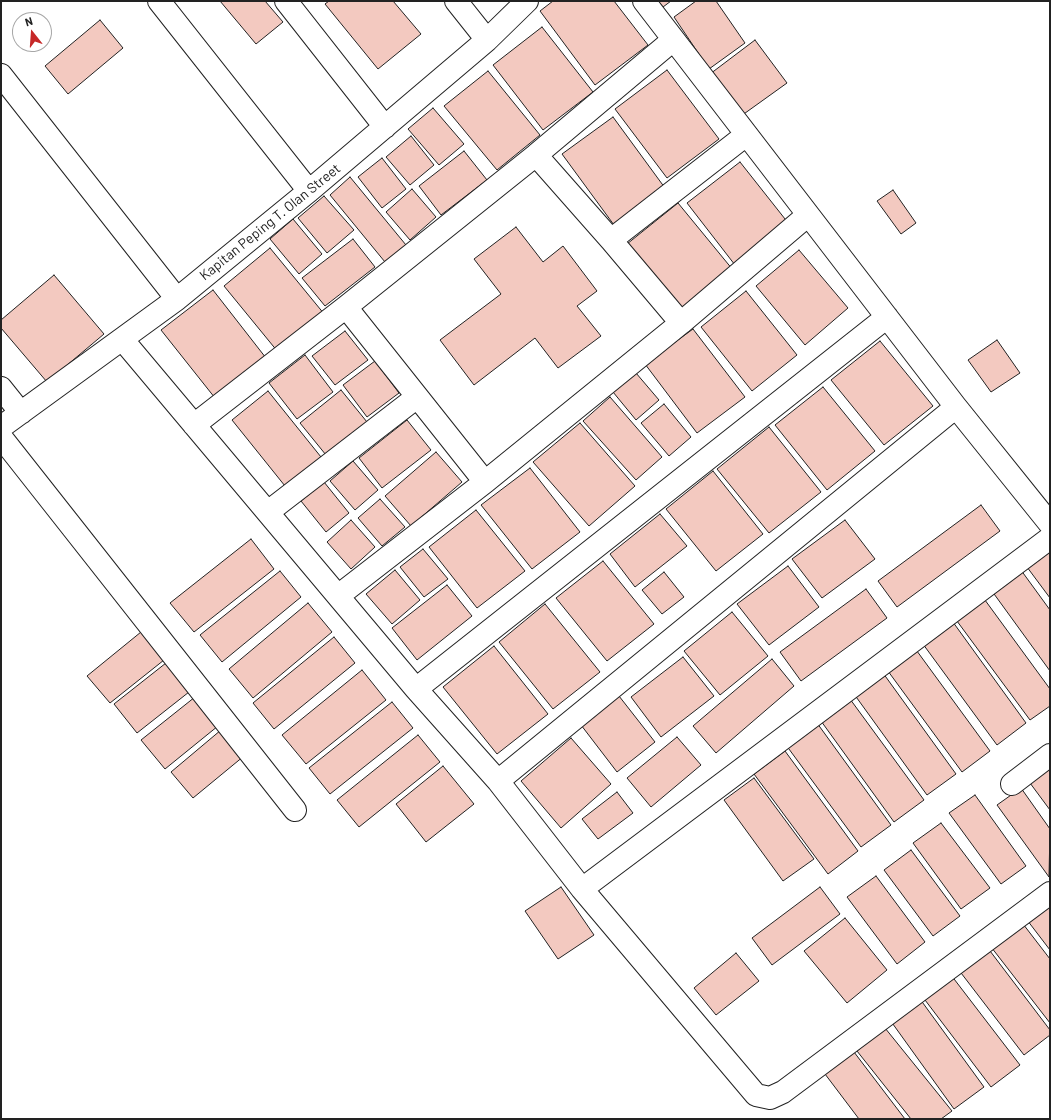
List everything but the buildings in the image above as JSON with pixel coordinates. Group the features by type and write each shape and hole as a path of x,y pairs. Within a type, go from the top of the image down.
{"street":[{"path":"158,1 309,191"},
{"path":"286,1 385,127"},
{"path":"456,1 487,40"},
{"name":"Kapitan Peping T. Olan Street","path":"1,427 177,299 385,127 487,40 527,1"},
{"path":"644,1 956,406 1050,524"},
{"path":"194,425 346,307 536,155 673,40"},
{"path":"1,75 177,299"},
{"path":"611,240 746,134"},
{"path":"536,155 611,240 681,323"},
{"path":"338,596 485,482 681,323 808,215"},
{"path":"346,307 485,482"},
{"path":"416,690 887,317"},
{"path":"122,339 416,690 498,781 582,889 756,1095 770,1098 783,1092 1050,893"},
{"path":"1,388 20,412"},
{"path":"268,512 417,396"},
{"path":"498,781 956,406"},
{"path":"1,437 295,810"},
{"path":"582,889 1050,538"},
{"path":"1012,784 1050,755"}]}
